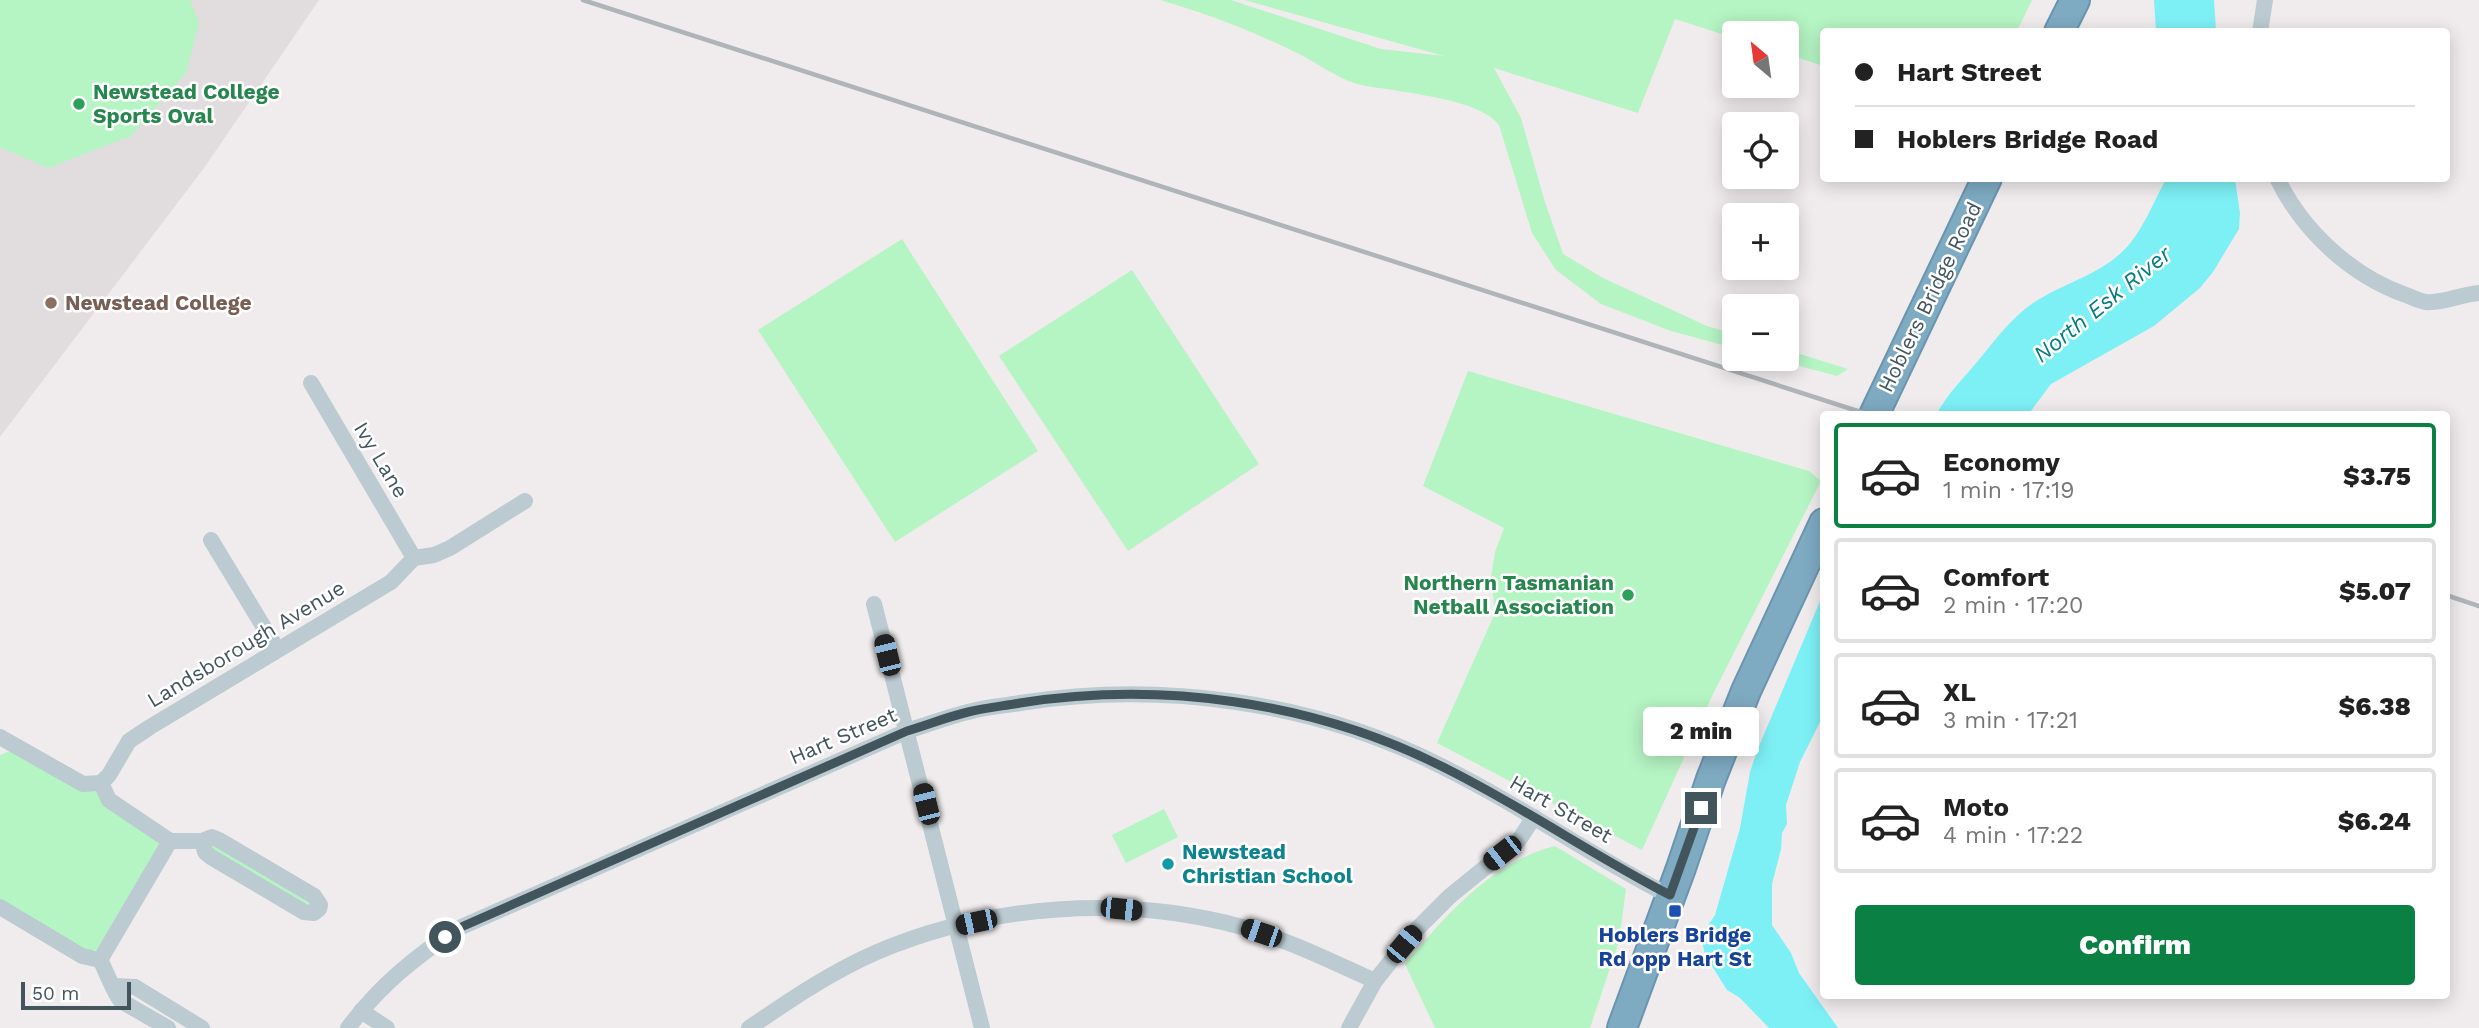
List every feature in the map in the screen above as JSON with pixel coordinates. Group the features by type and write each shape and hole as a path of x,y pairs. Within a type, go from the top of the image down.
{"highway":[{"path":"2062,28 2076,0"},
{"name":"Hoblers Bridge Road","path":"1876,411 1985,182"},
{"path":"1622,1028 1711,779 1746,691 1820,532"}],"street":[{"path":"2261,28 2265,0"},
{"path":"2279,182 2286,197 2339,257 2381,286 2428,302 2479,293"},
{"name":"Ivy Lane","path":"311,383 415,558"},
{"name":"Landsborough Avenue","path":"101,783 109,775 129,741 391,582 415,558 434,555 450,548 525,501"},
{"path":"211,541 277,649"},
{"path":"874,604 982,1028"},
{"name":"Hart Street","path":"348,1028 390,979 416,957 459,928 907,731 970,711 1040,700 1111,694 1183,696 1254,704 1359,732 1418,755 1534,817 1670,895"},
{"path":"1,739 83,784 101,783 109,800 170,841 202,841 212,838 219,840 314,896 320,905 319,909 314,913 303,912 211,857 205,852 202,841"},
{"path":"1349,1028 1375,981 1414,932 1450,896 1519,840 1534,817"},
{"path":"100,960 170,841"},
{"path":"0,908 82,956 100,960 121,1001 168,1028"},
{"path":"749,1028 794,996 853,964 901,943 957,926 1013,915 1065,909 1121,909 1185,915 1242,927 1297,946 1375,981"},
{"path":"114,986 135,987 202,1028"},
{"path":"361,1011 387,1028"}],"shaded area":[{"name":"Newstead College","path":"0,0 319,0 204,168 0,437"}],"green space":[{"name":"Newstead College Sports Oval","path":"0,0 190,0 199,23 186,73 131,136 48,168 0,147"},
{"path":"1160,0 1231,0 1381,49 1444,56 1244,0 2032,0 2018,28 1820,28 1820,65 1799,58 1799,21 1722,21 1722,34 1675,19 1638,113 1494,68 1521,118 1563,254 1603,278 1722,330 1722,345 1671,331 1601,304 1556,270 1532,233 1499,125 1489,116 1455,102 1357,84 1262,37"},
{"path":"902,239 1038,451 895,542 758,330"},
{"path":"1132,270 1259,464 1128,551 999,356"},
{"path":"1799,354 1848,369 1837,376 1799,366"},
{"name":"Northern Tasmanian Netball Association","path":"1468,371 1809,471 1820,480 1713,694 1642,850 1437,743 1495,613 1491,577 1495,552 1504,528 1423,486"},
{"path":"10,751 98,793 160,843 97,950 83,948 0,899 0,755"},
{"path":"1164,809 1178,837 1126,863 1112,835"},
{"path":"211,843 311,903 305,905 211,849"},
{"path":"1555,846 1626,889 1619,941 1590,1028 1435,1028 1405,964 1471,893 1511,864 1532,853"}],"water":[{"path":"2154,0 2214,0 2216,28 2156,28"},
{"name":"North Esk River","path":"2164,182 2235,182 2240,213 2239,229 2200,288 2154,326 2051,384 2031,411 1938,411 1952,391 2017,316 2034,302 2094,272 2113,259 2129,245"},
{"path":"1820,601 1820,722 1800,762 1786,805 1787,824 1782,833 1772,884 1772,925 1791,953 1799,973 1838,1028 1769,1028 1740,998 1727,990 1705,955 1701,936 1715,915 1740,828 1750,772"}],"railway":[{"path":"583,0 1858,411"},
{"path":"2450,596 2479,606"}],"place":[{"name":"Newstead College Sports Oval","path":"79,104"},
{"name":"Newstead College","path":"51,303"},
{"name":"Northern Tasmanian Netball Association","path":"1628,595"},
{"name":"Newstead Christian School","path":"1168,864"},
{"name":"Hoblers Bridge Rd opp Hart St","path":"1675,911"}],"route":[{"path":"445,937 459,928 907,731 970,711 1040,700 1111,694 1183,696 1254,704 1359,732 1439,765 1513,804 1670,895 1701,808"}]}
